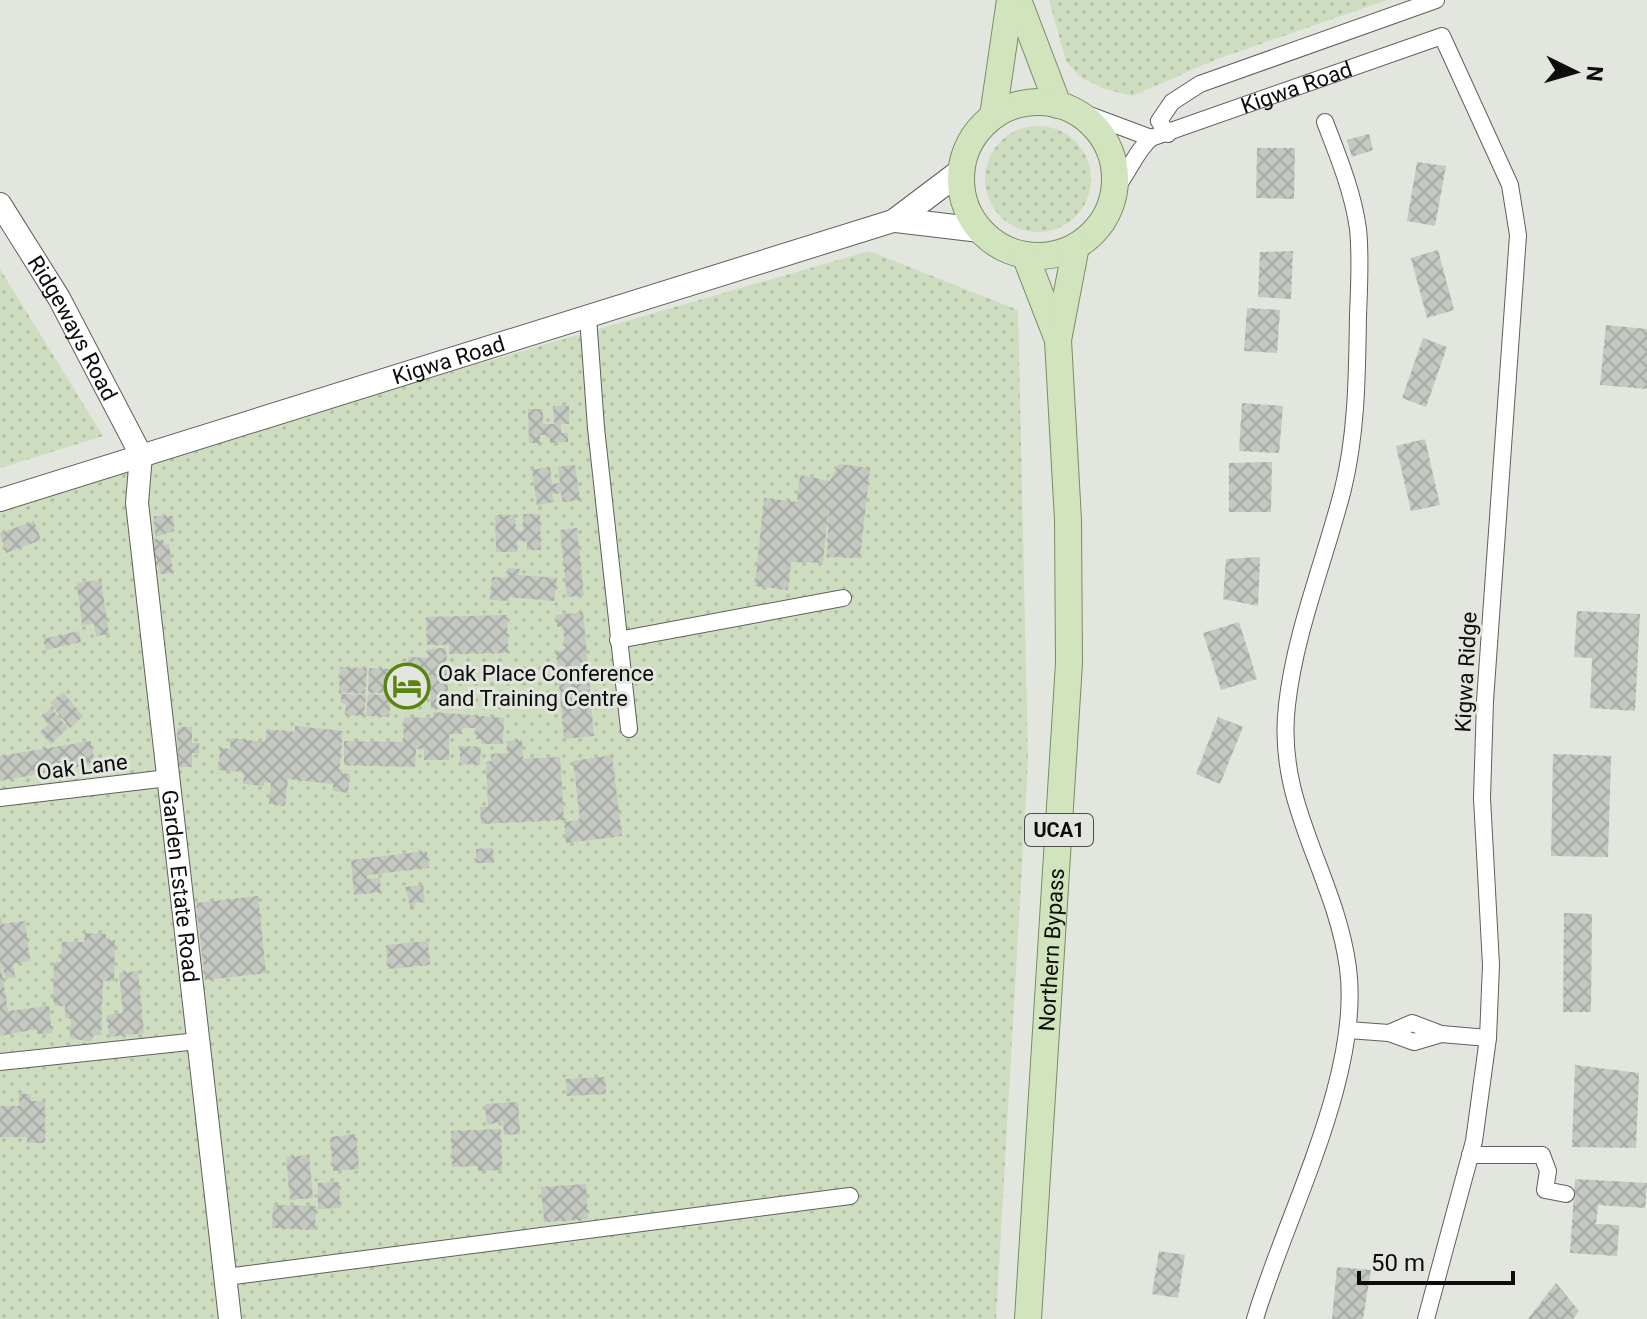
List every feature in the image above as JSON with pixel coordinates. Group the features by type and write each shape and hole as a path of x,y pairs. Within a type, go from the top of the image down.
{"main road":[{"path":"993,116 1010,0"},
{"path":"1018,0 1063,106"},
{"path":"1025,102 1063,106 1087,119 1102,136 1112,156 1114,190 1104,219 1076,246 1060,253 1025,255 995,243 980,230 963,196 961,171 971,139 993,116 1025,102"},
{"path":"896,220 961,171"},
{"path":"896,220 980,230"},
{"name":"UCA1","path":"1058,340 1076,246"},
{"name":"UCA1","path":"1025,255 1058,340"},
{"name":"Northern Bypass","path":"1028,1319 1069,663 1068,520 1058,340"}],"street":[{"path":"1168,134 1159,121 1163,111 1200,84 1436,0"},
{"name":"Kigwa Road","path":"1151,138 1220,112 1324,80 1442,36"},
{"name":"Kigwa Ridge","path":"1426,1319 1470,1155 1488,1038 1491,934 1482,798 1485,701 1518,235 1510,185 1442,36"},
{"path":"1063,106 1151,138 1139,149 1126,177 1114,190"},
{"path":"1255,1319 1314,1150 1348,1030 1350,991 1341,927 1322,870 1294,805 1285,751 1287,703 1343,486 1357,382 1358,229 1342,167 1325,122"},
{"name":"Ridgeways Road","path":"0,204 59,298 141,455"},
{"name":"Kigwa Road","path":"0,500 896,220"},
{"path":"588,317 629,729"},
{"name":"Garden Estate Road","path":"141,455 137,503 230,1319"},
{"path":"618,640 843,598"},
{"name":"Oak Lane","path":"0,798 168,778"},
{"path":"1348,1030 1389,1033 1412,1023 1441,1034 1488,1038"},
{"path":"0,1062 198,1041"},
{"path":"1470,1155 1542,1155 1548,1171 1545,1190 1566,1194"},
{"path":"226,1277 850,1196"}],"green space":[{"path":"1049,0 1387,0 1217,59 1132,96 1102,88 1079,76 1066,61"},
{"path":"1038,126 1058,130 1075,142 1087,159 1091,179 1087,199 1075,216 1058,228 1038,232 1018,228 1001,216 989,199 985,179 989,159 1001,142 1018,130"},
{"path":"869,251 1018,310 1028,760 996,1319 0,1319 0,502"},
{"path":"0,269 103,436 0,468"}],"building":[{"path":"1369,134 1373,150 1352,157 1347,140"},
{"path":"1257,148 1295,148 1294,199 1256,198"},
{"path":"1417,162 1446,166 1435,226 1407,221"},
{"path":"1438,250 1454,310 1427,318 1411,258"},
{"path":"1293,251 1291,299 1258,297 1260,252"},
{"path":"1247,308 1280,310 1277,353 1244,351"},
{"path":"1606,325 1647,329 1647,389 1600,385"},
{"path":"1423,338 1447,347 1426,407 1402,398"},
{"path":"1242,403 1283,406 1279,453 1239,451"},
{"path":"553,406 569,406 569,424 561,424 561,433 568,433 568,442 550,443 550,435 540,435 540,443 529,443 528,409 543,409 543,424 554,424"},
{"path":"1425,439 1440,505 1411,511 1396,446"},
{"path":"1272,462 1271,512 1229,512 1229,463"},
{"path":"839,464 870,468 860,558 827,557 829,501 823,563 791,562 788,590 755,586 764,498 797,502 800,475 830,481"},
{"path":"575,465 580,500 563,502 561,493 552,494 554,502 537,505 532,470 550,467 552,484 560,483 558,467"},
{"path":"523,514 540,514 541,550 527,550 527,541 517,541 517,552 496,552 495,515 515,515 516,532 523,531"},
{"path":"154,516 173,516 174,531 155,537"},
{"path":"34,521 41,540 6,553 0,533"},
{"path":"577,528 584,596 567,597 560,530"},
{"path":"163,539 164,545 169,544 173,573 160,574 159,566 152,567 148,541"},
{"path":"1260,557 1258,606 1223,599 1226,559"},
{"path":"508,568 520,569 519,575 557,578 554,601 509,597 509,601 490,600 492,577 507,578"},
{"path":"101,580 109,634 96,636 94,624 82,625 77,583"},
{"path":"1577,611 1640,614 1635,711 1590,708 1592,658 1574,657"},
{"path":"583,612 594,736 564,739 556,651 565,650 563,626 557,627 556,615"},
{"path":"507,615 508,653 449,654 449,645 427,645 426,617"},
{"path":"1239,622 1257,679 1221,690 1203,633"},
{"path":"79,631 81,642 46,650 43,639"},
{"path":"446,648 449,708 431,709 429,666 427,700 415,699 413,689 407,689 408,657 428,658 428,649"},
{"path":"340,667 367,668 365,694 339,692"},
{"path":"369,668 393,669 391,694 368,692"},
{"path":"63,692 83,716 70,728 50,703"},
{"path":"341,694 366,695 364,716 345,715 346,704 341,703"},
{"path":"368,694 391,696 389,717 366,716"},
{"path":"51,708 68,728 51,744 40,732 48,724 41,716"},
{"path":"433,712 504,718 503,744 481,744 481,739 476,739 476,728 462,728 462,734 449,734 449,760 424,760 424,749 416,749 415,767 344,765 344,741 403,742 404,717 433,718"},
{"path":"1218,717 1243,727 1220,784 1196,774"},
{"path":"295,726 343,731 339,773 350,774 348,793 333,791 333,784 288,779 285,806 269,804 271,783 264,782 264,786 243,784 244,772 218,770 220,748 230,749 231,738 265,742 267,729 295,732"},
{"path":"192,727 192,743 199,743 199,753 192,753 192,767 178,767 177,729"},
{"path":"522,740 523,759 560,757 564,820 481,824 480,807 488,807 486,762 491,761 491,754 507,753 507,741"},
{"path":"91,741 95,764 0,781 0,756"},
{"path":"460,746 481,747 480,765 460,764"},
{"path":"1553,754 1611,756 1608,857 1551,856"},
{"path":"612,755 622,836 566,843 564,822 580,820 573,761"},
{"path":"493,848 494,863 476,863 476,849"},
{"path":"427,851 429,868 367,875 367,879 380,878 381,892 354,895 351,860"},
{"path":"423,885 425,902 414,903 415,908 411,909 405,887"},
{"path":"258,896 266,973 205,980 196,903"},
{"path":"1564,913 1592,914 1591,1012 1563,1012"},
{"path":"0,916 3,924 25,921 30,961 13,964 15,977 6,979 0,960"},
{"path":"85,933 106,934 106,940 115,940 114,981 103,981 101,1035 92,1035 92,1042 70,1038 71,1019 65,1018 65,1006 56,1006 53,1001 54,962 61,962 62,942 84,942"},
{"path":"428,941 430,965 388,969 386,945"},
{"path":"0,961 8,1011 49,1006 52,1033 37,1034 37,1029 0,1036"},
{"path":"138,971 144,1033 109,1037 107,1015 123,1013 119,973"},
{"path":"1575,1065 1639,1073 1636,1148 1572,1147"},
{"path":"605,1077 606,1094 567,1096 566,1079"},
{"path":"19,1094 31,1094 31,1101 45,1101 45,1143 27,1143 27,1137 0,1137 0,1106 19,1106"},
{"path":"518,1102 520,1134 504,1135 503,1121 487,1125 485,1104"},
{"path":"501,1129 502,1170 478,1171 478,1166 452,1167 451,1131"},
{"path":"356,1134 359,1169 333,1171 330,1137"},
{"path":"309,1155 313,1198 290,1200 286,1157"},
{"path":"1575,1179 1647,1183 1645,1208 1598,1205 1596,1224 1619,1225 1617,1256 1570,1253"},
{"path":"339,1182 340,1208 318,1209 318,1183"},
{"path":"586,1184 588,1219 544,1222 541,1187"},
{"path":"273,1205 316,1206 315,1230 272,1228"},
{"path":"1159,1251 1185,1255 1178,1298 1152,1294"},
{"path":"1337,1267 1371,1270 1363,1319 1332,1319"},
{"path":"1556,1283 1579,1311 1573,1319 1528,1319"}],"place":[{"name":"Oak Place Conference and Training Centre","path":"407,686"}]}
